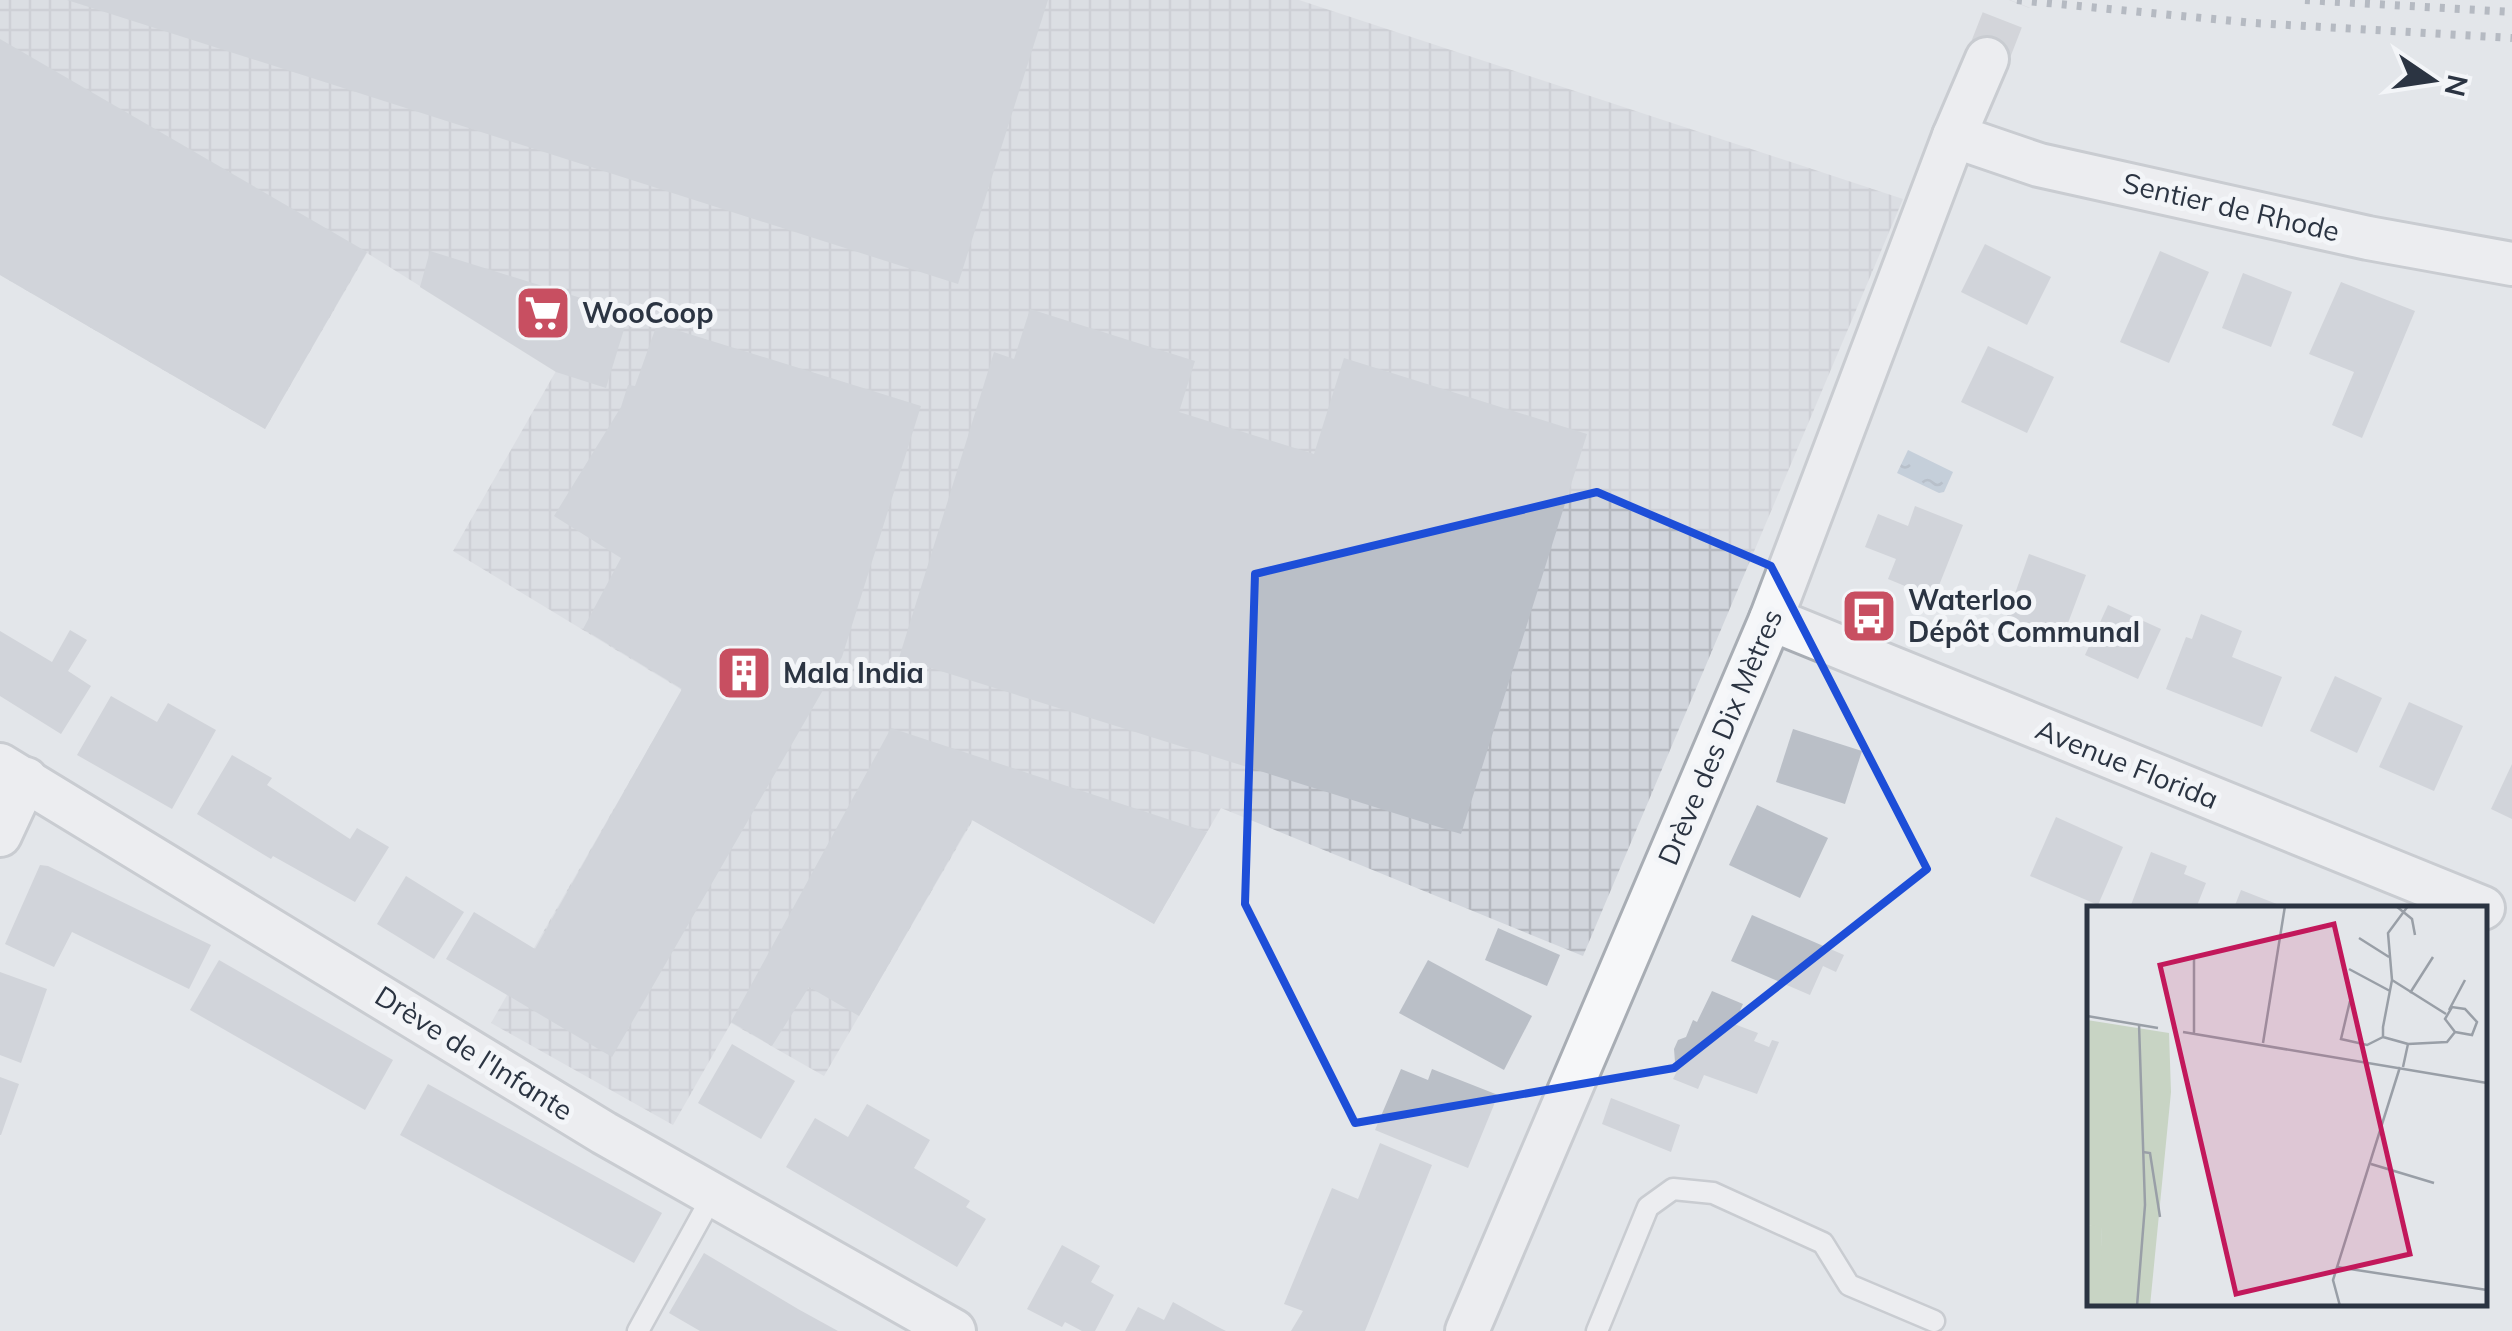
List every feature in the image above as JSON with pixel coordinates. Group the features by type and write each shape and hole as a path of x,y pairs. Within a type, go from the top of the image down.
{"street":[{"name":"Drève des Dix Mètres","path":"1468,1331 1770,618 1987,58"},
{"name":"Sentier de Rhode","path":"1954,136 2039,165 2368,238 2512,264"},
{"name":"Avenue Florida","path":"1770,618 2477,906"},
{"path":"0,835 13,772"},
{"name":"Drève de l'Infante","path":"13,772 604,1134 954,1331"},
{"name":"Avenue Florida","path":"2487,910 2512,920"}],"lane":[{"path":"1598,1331 1648,1207 1673,1189 1713,1193 1822,1243 1849,1285 1934,1320"},
{"path":"638,1331 713,1195"}],"highlighted area":[{"path":"1597,492 1771,566 1927,869 1674,1068 1355,1123 1245,904 1255,574"}],"shaded area":[{"path":"0,0 1299,0 1903,199 1583,956 1221,808 1154,924 973,820 824,1076 731,1023 673,1125 491,1023 682,690 453,551 556,371 367,253 265,429 0,275"}],"water":[{"path":"1908,450 1953,472 1944,492 1897,473"}],"building":[{"path":"67,0 1048,0 958,284"},
{"path":"0,39 367,252 265,429 0,275"},
{"path":"1985,244 2051,277 2027,325 1961,292"},
{"path":"430,251 629,313 606,388 556,372 420,287"},
{"path":"2160,251 2209,272 2169,363 2120,342"},
{"path":"2243,273 2292,292 2271,347 2222,328"},
{"path":"2341,282 2415,311 2362,438 2332,425 2354,372 2309,354"},
{"path":"1030,309 1195,361 1179,412 1314,454 1344,358 1587,434 1461,834 899,658 994,352 1014,359"},
{"name":"Mala India","path":"657,324 921,406 842,657 612,1057 446,959 474,912 535,949 682,689 583,629 621,558 554,516 621,407 628,385 635,386"},
{"path":"1988,346 2054,377 2027,433 1961,402"},
{"path":"1915,506 1963,525 1934,598 1888,579 1896,559 1865,547 1878,514 1908,526"},
{"path":"2029,554 2086,575 2062,639 2006,619"},
{"path":"2108,605 2161,629 2138,679 2085,655"},
{"path":"2201,614 2242,631 2232,657 2282,677 2262,727 2166,689 2186,637 2192,639"},
{"path":"70,630 87,640 68,671 91,686 61,734 0,696 0,631 52,662"},
{"path":"2335,676 2382,698 2357,753 2310,731"},
{"path":"111,696 157,722 168,703 216,730 172,809 77,755"},
{"path":"2409,702 2463,726 2434,791 2379,767"},
{"path":"891,728 1207,832 1154,924 972,820 859,1016 809,987 772,1046 731,1022"},
{"path":"1793,729 1862,751 1845,804 1776,782"},
{"path":"232,755 272,778 267,785 350,839 357,828 389,847 355,902 273,856 271,859 197,814"},
{"path":"2512,764 2512,819 2491,809"},
{"path":"1757,805 1828,838 1800,898 1729,865"},
{"path":"2056,817 2123,847 2098,905 2030,876"},
{"path":"2151,852 2187,866 2184,874 2206,883 2197,906 2131,905"},
{"path":"40,865 211,945 189,989 72,932 54,967 5,944"},
{"path":"406,876 464,912 434,959 377,924"},
{"path":"2241,890 2282,906 2235,906"},
{"path":"1752,915 1844,955 1836,972 1823,966 1810,995 1731,961"},
{"path":"1498,928 1560,955 1547,986 1485,960"},
{"path":"219,960 393,1060 365,1110 190,1010"},
{"path":"1428,960 1532,1016 1504,1070 1399,1013"},
{"path":"0,972 47,989 21,1063 0,1055"},
{"path":"1712,991 1743,1004 1734,1024 1758,1033 1754,1041 1769,1047 1772,1040 1779,1042 1757,1094 1704,1075 1698,1089 1673,1079 1680,1065 1675,1062 1674,1049 1678,1040 1686,1037 1693,1020 1697,1022"},
{"path":"732,1044 795,1081 761,1139 698,1103"},
{"path":"1401,1069 1428,1080 1432,1069 1498,1095 1468,1168 1375,1130"},
{"path":"0,1077 19,1084 1,1135 0,1135"},
{"path":"428,1084 662,1213 634,1263 400,1135"},
{"path":"1611,1098 1680,1125 1671,1152 1602,1124"},
{"path":"867,1104 930,1140 914,1168 970,1201 966,1207 986,1219 957,1267 786,1167 815,1118 848,1137"},
{"path":"1380,1143 1432,1165 1365,1331 1291,1331 1303,1311 1284,1304 1332,1188 1358,1199"},
{"path":"1062,1245 1100,1266 1091,1282 1114,1295 1095,1331 1082,1331 1065,1322 1062,1327 1027,1309"},
{"path":"704,1253 838,1331 700,1331 669,1313"},
{"path":"1173,1302 1226,1331 1125,1331 1138,1307 1164,1320"}],"tunnel":[{"path":"1987,59 2010,0"}],"railway":[{"path":"2017,0 2254,23 2512,38"},
{"path":"2305,0 2512,12"}],"place":[{"name":"WooCoop","path":"543,313"},
{"name":"Waterloo Dépôt Communal","path":"1869,616"},
{"name":"Mala India","path":"744,673"}]}
